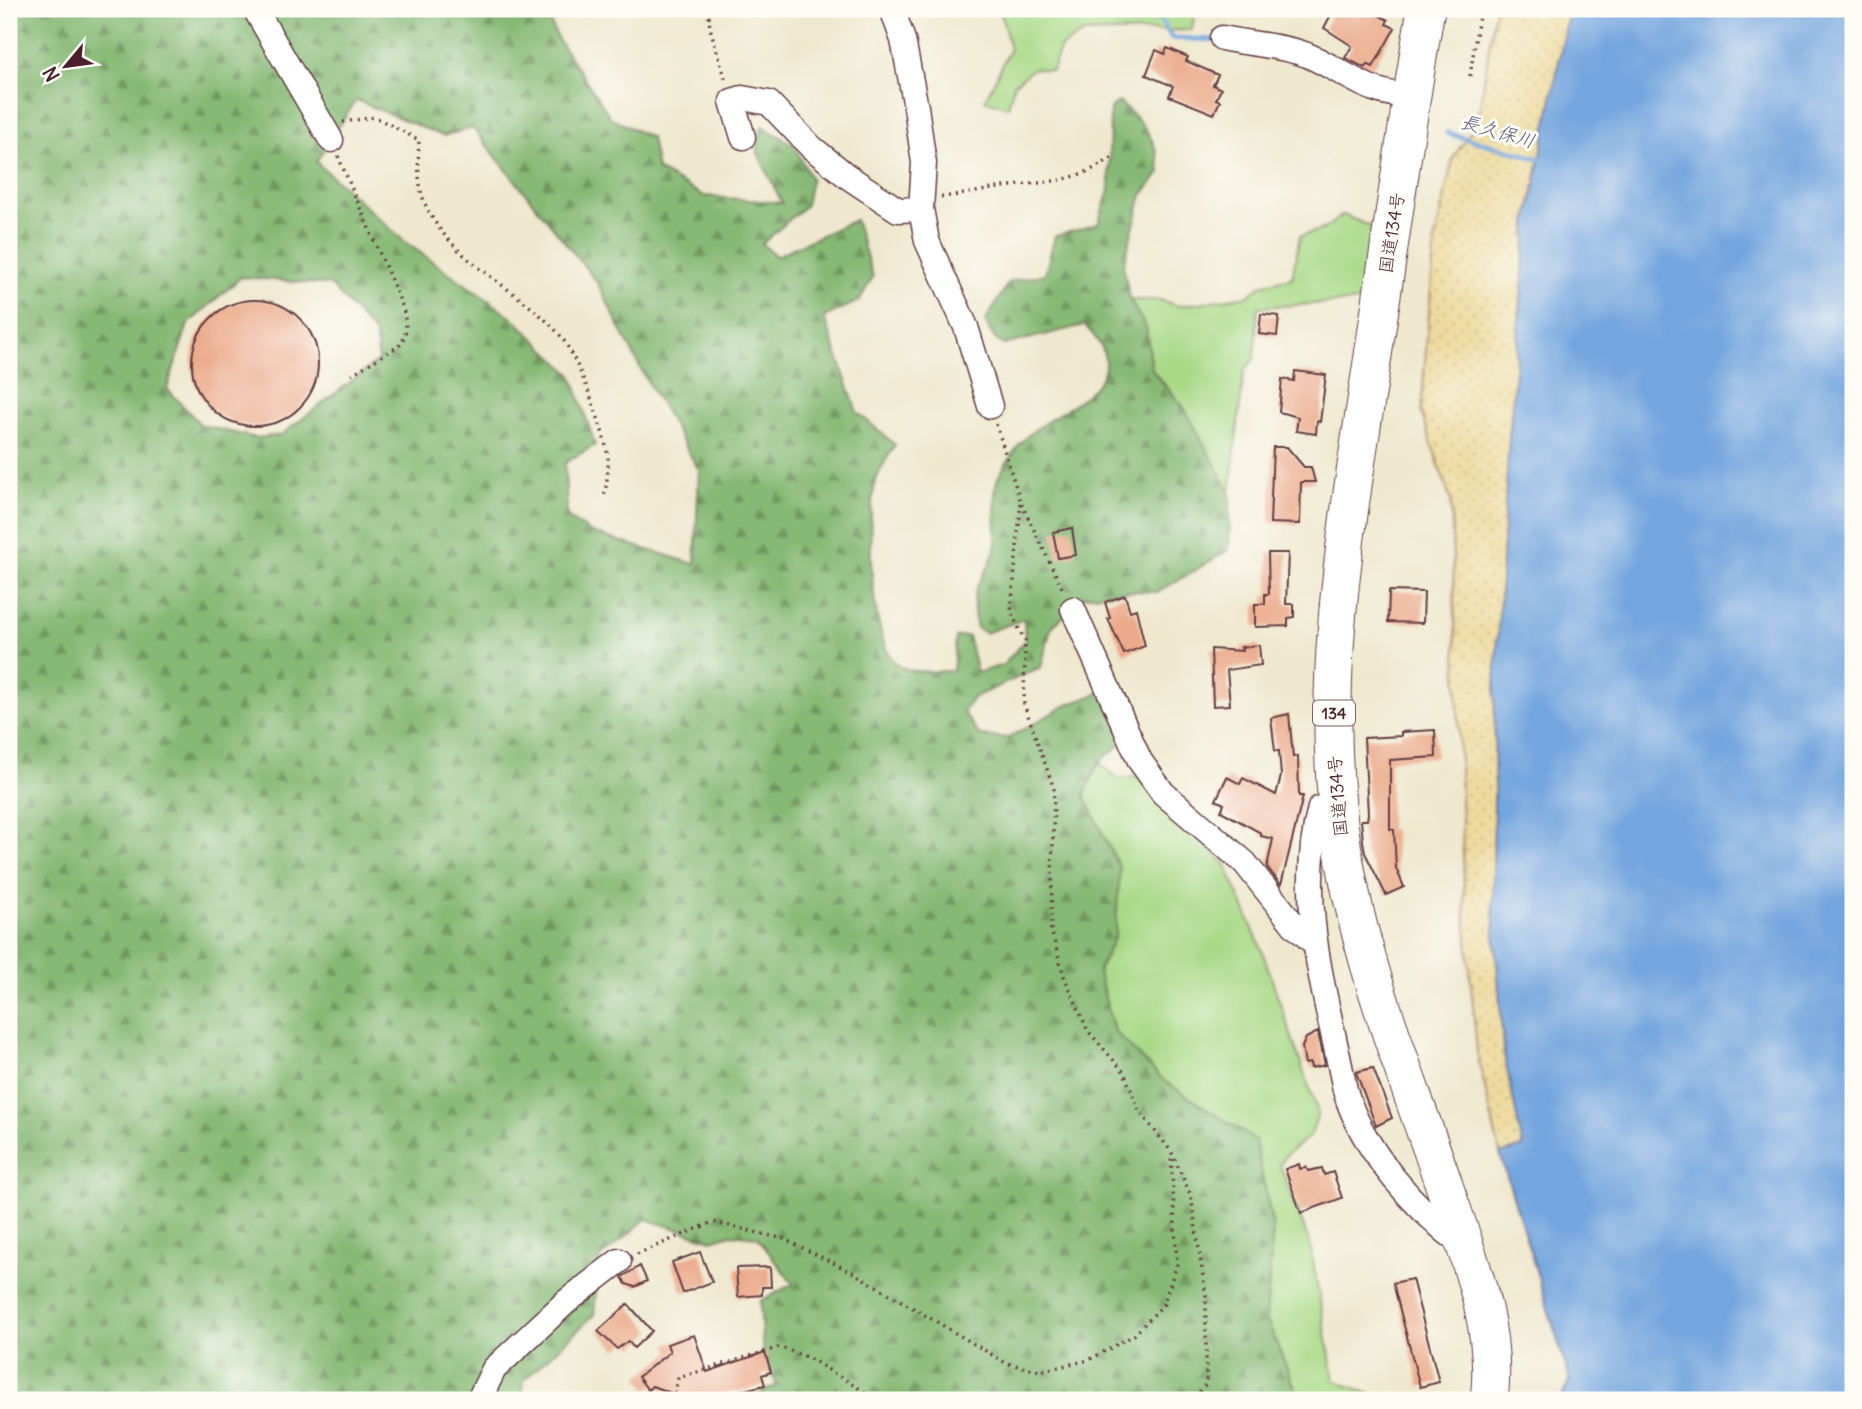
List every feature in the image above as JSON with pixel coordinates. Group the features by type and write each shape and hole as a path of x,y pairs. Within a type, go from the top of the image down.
{"highway":[{"name":"国道134号","path":"1426,9 1346,539 1334,700 1337,805 1350,893 1365,951 1465,1247 1485,1317 1489,1352 1489,1400"}],"street":[{"path":"255,9 327,132"},
{"path":"892,9 903,40 916,107 924,163 922,204 927,242 966,327 990,406"},
{"path":"1222,38 1306,55 1355,82 1384,93 1411,95"},
{"path":"743,137 732,101 742,98 769,103 811,147 847,176 898,210 922,204"},
{"path":"1073,609 1140,761 1163,793 1245,863 1294,925 1313,942"},
{"path":"1337,805 1320,808 1314,831 1310,907 1313,942 1351,1114 1365,1139 1430,1219 1465,1247"},
{"path":"479,1400 495,1369 566,1302 619,1261"}],"path":[{"path":"708,9 710,28 732,101"},
{"path":"1470,76 1480,9"},
{"path":"352,373 399,346 405,339 407,327 403,308 327,132 375,117 419,140 418,171 427,208 457,247 537,310 561,335 595,411 608,457 604,499"},
{"path":"922,204 1012,186 1043,185 1080,174 1114,156"},
{"path":"990,406 1021,503 1073,609"},
{"path":"1021,503 1011,612 1025,641 1024,705 1054,789 1051,930 1063,976 1088,1031 1124,1072 1139,1111 1171,1151 1191,1196 1206,1296 1206,1384 1192,1400"},
{"path":"619,1261 713,1222 784,1239 854,1273 1006,1363 1041,1370 1089,1360 1134,1335 1163,1305 1177,1264 1171,1151"},
{"path":"673,1400 678,1378 780,1347 809,1358 878,1400"}],"green space":[{"path":"9,9 546,9 557,38 611,118 651,138 657,170 704,196 782,203 757,151 762,126 794,145 811,179 806,205 762,244 776,256 855,220 873,277 859,301 824,317 857,412 895,445 878,474 872,501 872,580 881,634 889,654 899,666 917,671 953,671 956,637 968,636 977,673 1003,665 1025,641 1024,619 985,633 977,628 974,611 976,589 994,554 997,480 1010,457 1032,432 1094,388 1103,375 1105,360 1100,344 1084,325 1004,345 995,339 985,322 1009,282 1045,274 1055,236 1098,224 1109,190 1110,108 1119,102 1136,117 1148,133 1159,161 1160,173 1142,195 1123,266 1130,300 1146,328 1152,370 1186,411 1230,492 1229,550 1158,592 1127,591 1084,596 1051,628 1041,667 974,697 963,712 980,736 1008,738 1065,706 1102,692 1124,742 1099,762 1084,795 1120,869 1115,936 1098,972 1114,1031 1164,1081 1255,1140 1273,1228 1266,1318 1300,1400 748,1400 777,1385 763,1356 760,1301 793,1284 757,1237 731,1234 712,1240 646,1219 599,1259 594,1315 524,1380 522,1400 9,1400","holes":["356,100 443,136 473,128 597,282 645,377 699,470 695,564 592,533 567,517 565,463 595,445 572,375 512,317 405,242 316,162","241,277 331,285 375,334 379,360 281,435 256,438 201,425 167,389 188,324"]},
{"path":"1000,9 1195,9 1192,30 1084,33 1061,47 1052,71 1034,68 1014,84 1008,107 985,100 1010,49"},
{"path":"1343,215 1372,227 1366,301 1258,307 1254,359 1244,371 1230,492 1183,406 1152,370 1146,328 1130,300 1160,300 1178,306 1248,296 1261,285 1292,278 1300,236 1324,229"},
{"path":"1099,762 1118,779 1141,776 1177,819 1225,863 1261,948 1318,1113 1311,1135 1285,1156 1280,1165 1310,1244 1334,1380 1385,1400 1300,1400 1266,1318 1273,1228 1255,1140 1164,1081 1114,1031 1098,972 1115,936 1084,795"}],"sand":[{"path":"1495,9 1571,9 1527,221 1508,453 1495,687 1493,909 1503,1048 1524,1147 1500,1154 1477,1052 1465,916 1451,501 1421,412 1435,239 1453,158 1478,121"}],"water":[{"path":"1569,9 1853,9 1853,1400 1560,1400 1570,1380 1500,1154 1523,1147 1504,1055 1493,909 1495,687 1508,453 1528,221"}],"building":[{"path":"1334,9 1367,9 1388,20 1386,24 1395,28 1373,67 1367,64 1365,68 1345,58 1352,46 1324,28"},
{"path":"1167,48 1188,57 1186,61 1218,75 1213,85 1221,89 1216,99 1220,101 1214,114 1169,96 1173,86 1146,75 1156,50 1165,54"},
{"path":"255,300 279,304 300,318 314,339 318,363 314,387 300,408 279,422 255,426 231,422 210,408 196,387 192,363 196,339 210,318 231,304"},
{"path":"1261,314 1279,316 1277,336 1259,334"},
{"path":"1295,371 1326,375 1316,434 1296,431 1298,417 1279,412 1282,379 1294,381"},
{"path":"1273,447 1287,447 1304,467 1311,467 1315,482 1301,482 1300,524 1270,523"},
{"path":"1072,528 1076,555 1058,558 1053,532"},
{"path":"1268,553 1288,553 1286,604 1294,604 1294,617 1288,618 1288,626 1255,627 1255,604 1265,604 1265,594 1269,594"},
{"path":"1389,591 1424,592 1423,623 1388,622"},
{"path":"1125,595 1130,611 1136,609 1145,646 1124,654 1108,619 1110,618 1105,602"},
{"path":"1259,645 1261,665 1227,670 1230,705 1213,706 1211,649 1242,651 1241,647"},
{"path":"1289,714 1293,757 1298,756 1299,796 1303,796 1281,885 1267,867 1273,839 1261,836 1261,833 1221,811 1224,804 1216,800 1227,777 1240,784 1243,778 1276,795 1281,776 1279,751 1275,751 1271,718"},
{"path":"1435,730 1436,757 1390,760 1390,829 1394,830 1396,868 1404,887 1386,895 1365,853 1363,841 1361,820 1367,820 1368,814 1364,738 1401,736 1401,732"},
{"path":"1318,1032 1325,1065 1311,1068 1310,1063 1305,1064 1302,1047 1306,1038"},
{"path":"1373,1068 1392,1118 1376,1126 1356,1072"},
{"path":"1299,1164 1300,1169 1306,1167 1308,1171 1322,1168 1324,1175 1333,1172 1342,1198 1301,1213 1285,1169"},
{"path":"700,1252 712,1282 683,1293 672,1262"},
{"path":"640,1266 647,1281 635,1287 626,1284 622,1277"},
{"path":"770,1267 771,1287 762,1287 762,1295 738,1297 736,1268"},
{"path":"1412,1279 1439,1382 1420,1387 1393,1283"},
{"path":"628,1304 652,1331 634,1348 628,1341 617,1349 598,1331"},
{"path":"694,1335 707,1372 765,1352 771,1372 762,1375 765,1385 703,1400 683,1400 682,1397 652,1386 648,1390 638,1377 670,1352 667,1344"}],"waterway":[{"name":"長久保川","path":"1153,9 1172,38 1214,40"},
{"name":"長久保川","path":"1447,133 1540,159"}]}
